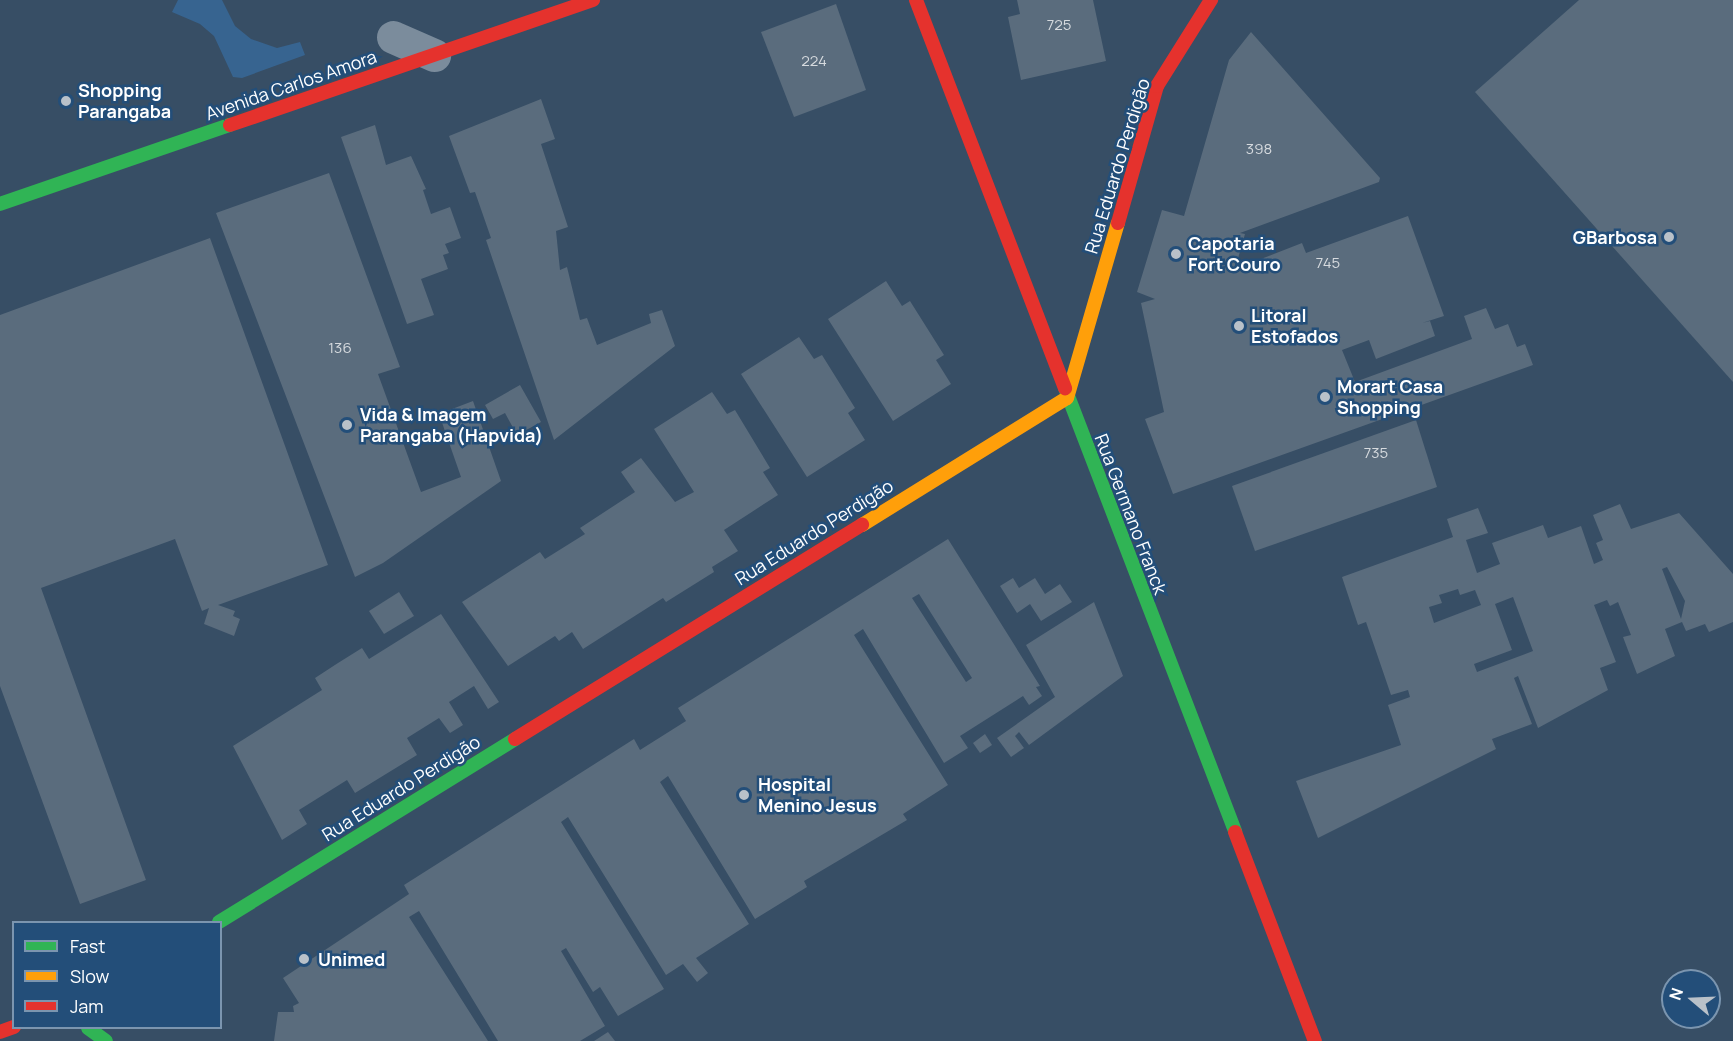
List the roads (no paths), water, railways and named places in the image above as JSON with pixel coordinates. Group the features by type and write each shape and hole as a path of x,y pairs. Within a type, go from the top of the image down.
{"main road":[{"name":"Avenida Carlos Amora","path":"0,204 426,42 593,0"},
{"name":"Rua Germano Franck","path":"916,0 1066,398 1316,1041"},
{"name":"Rua Eduardo Perdigão","path":"221,921 1066,398 1157,86 1211,0"},
{"path":"89,1029 106,1041"}],"place":[{"name":"Shopping Parangaba","path":"66,101"},
{"name":"GBarbosa","path":"1669,237"},
{"name":"Capotaria Fort Couro","path":"1176,254"},
{"name":"Litoral Estofados","path":"1239,326"},
{"name":"Morart Casa Shopping","path":"1325,397"},
{"name":"Vida & Imagem Parangaba (Hapvida)","path":"347,425"},
{"name":"Hospital Menino Jesus","path":"744,795"},
{"name":"Unimed","path":"304,959"}]}
